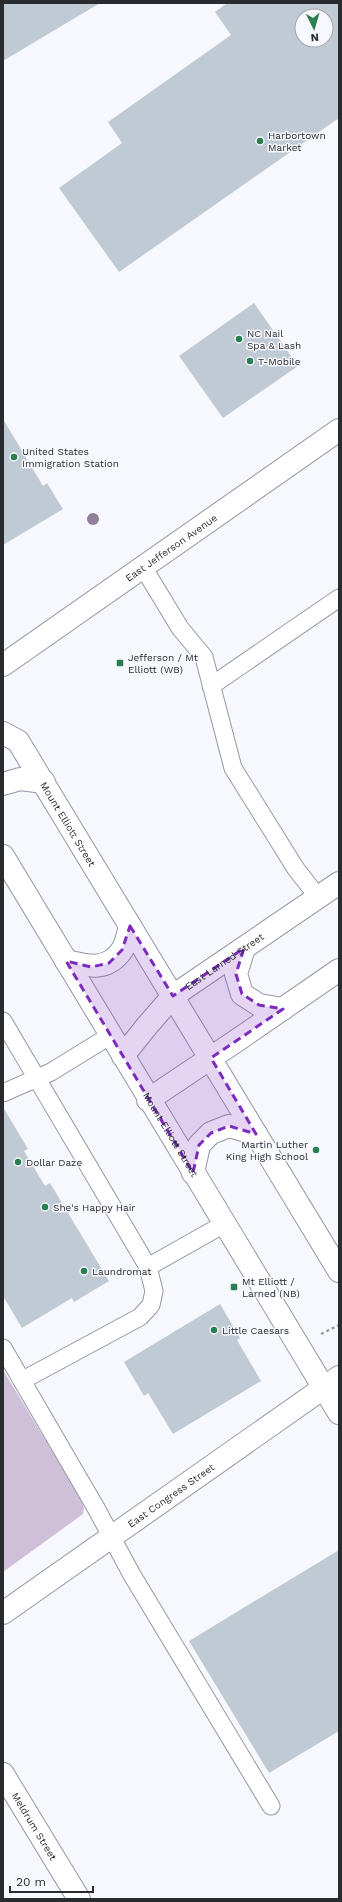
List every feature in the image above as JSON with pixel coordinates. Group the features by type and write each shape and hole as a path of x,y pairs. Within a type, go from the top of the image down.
{"main road":[{"name":"East Jefferson Avenue","path":"3,665 339,430"},
{"name":"Mount Elliott Street","path":"3,733 18,741 44,782 339,1271"},
{"path":"3,784 20,779 44,782"},
{"name":"Mount Elliott Street","path":"3,856 111,1035 148,1100 224,1224 331,1382 339,1413"},
{"name":"East Larned Street","path":"123,1056 146,1027 174,996 339,883"},
{"path":"66,961 91,967 109,963 122,950 130,926"},
{"path":"244,948 236,974 242,994 259,1005 283,1008"},
{"path":"148,1100 339,970"},
{"path":"193,1173 199,1145 211,1133 229,1126 256,1134"},
{"name":"East Congress Street","path":"3,1613 331,1382"},
{"name":"Meldrum Street","path":"3,1774 79,1899"}],"lane":[{"path":"143,568 180,628 204,657 233,768 296,869 318,897"},
{"path":"211,686 339,598"},
{"path":"3,1021 148,1267 154,1292 151,1305 140,1317 23,1380"},
{"path":"3,1094 51,1072 111,1035"},
{"path":"148,1267 224,1224"},
{"path":"3,1348 23,1380 96,1508 110,1538 271,1806"}],"path":[{"path":"321,1334 339,1325"}],"highlighted area":[{"path":"130,926 173,996 244,948 236,974 242,994 259,1005 283,1009 211,1058 256,1134 229,1126 211,1133 199,1145 193,1173 66,961 91,967 109,963 122,950"}],"shaded area":[{"path":"3,1370 81,1499 84,1508 83,1514 3,1572"}],"building":[{"path":"3,3 100,3 3,61"},
{"path":"227,3 339,3 339,118 119,272 59,188 122,143 108,122 231,35 215,12"},
{"path":"254,303 298,366 223,418 179,356"},
{"name":"United States Immigration Station","path":"3,419 43,486 47,483 63,509 3,545"},
{"path":"3,1107 28,1149 24,1151 45,1186 50,1183 109,1281 74,1302 72,1298 22,1328 3,1296"},
{"path":"220,1304 240,1338 237,1340 261,1381 173,1434 148,1393 144,1396 124,1362"},
{"path":"339,1550 339,1731 269,1773 189,1641"}],"place":[{"name":"Harbortown Market","path":"260,141"},
{"name":"NC Nail Spa & Lash","path":"239,339"},
{"name":"T-Mobile","path":"250,361"},
{"name":"United States Immigration Station","path":"14,457"},
{"name":"Jefferson / Mt Elliott (WB)","path":"120,663"},
{"name":"Martin Luther King High School","path":"316,1150"},
{"name":"Dollar Daze","path":"18,1162"},
{"name":"She's Happy Hair","path":"45,1207"},
{"name":"Laundromat","path":"84,1271"},
{"name":"Mt Elliott / Larned (NB)","path":"234,1287"},
{"name":"Little Caesars","path":"214,1330"}]}
